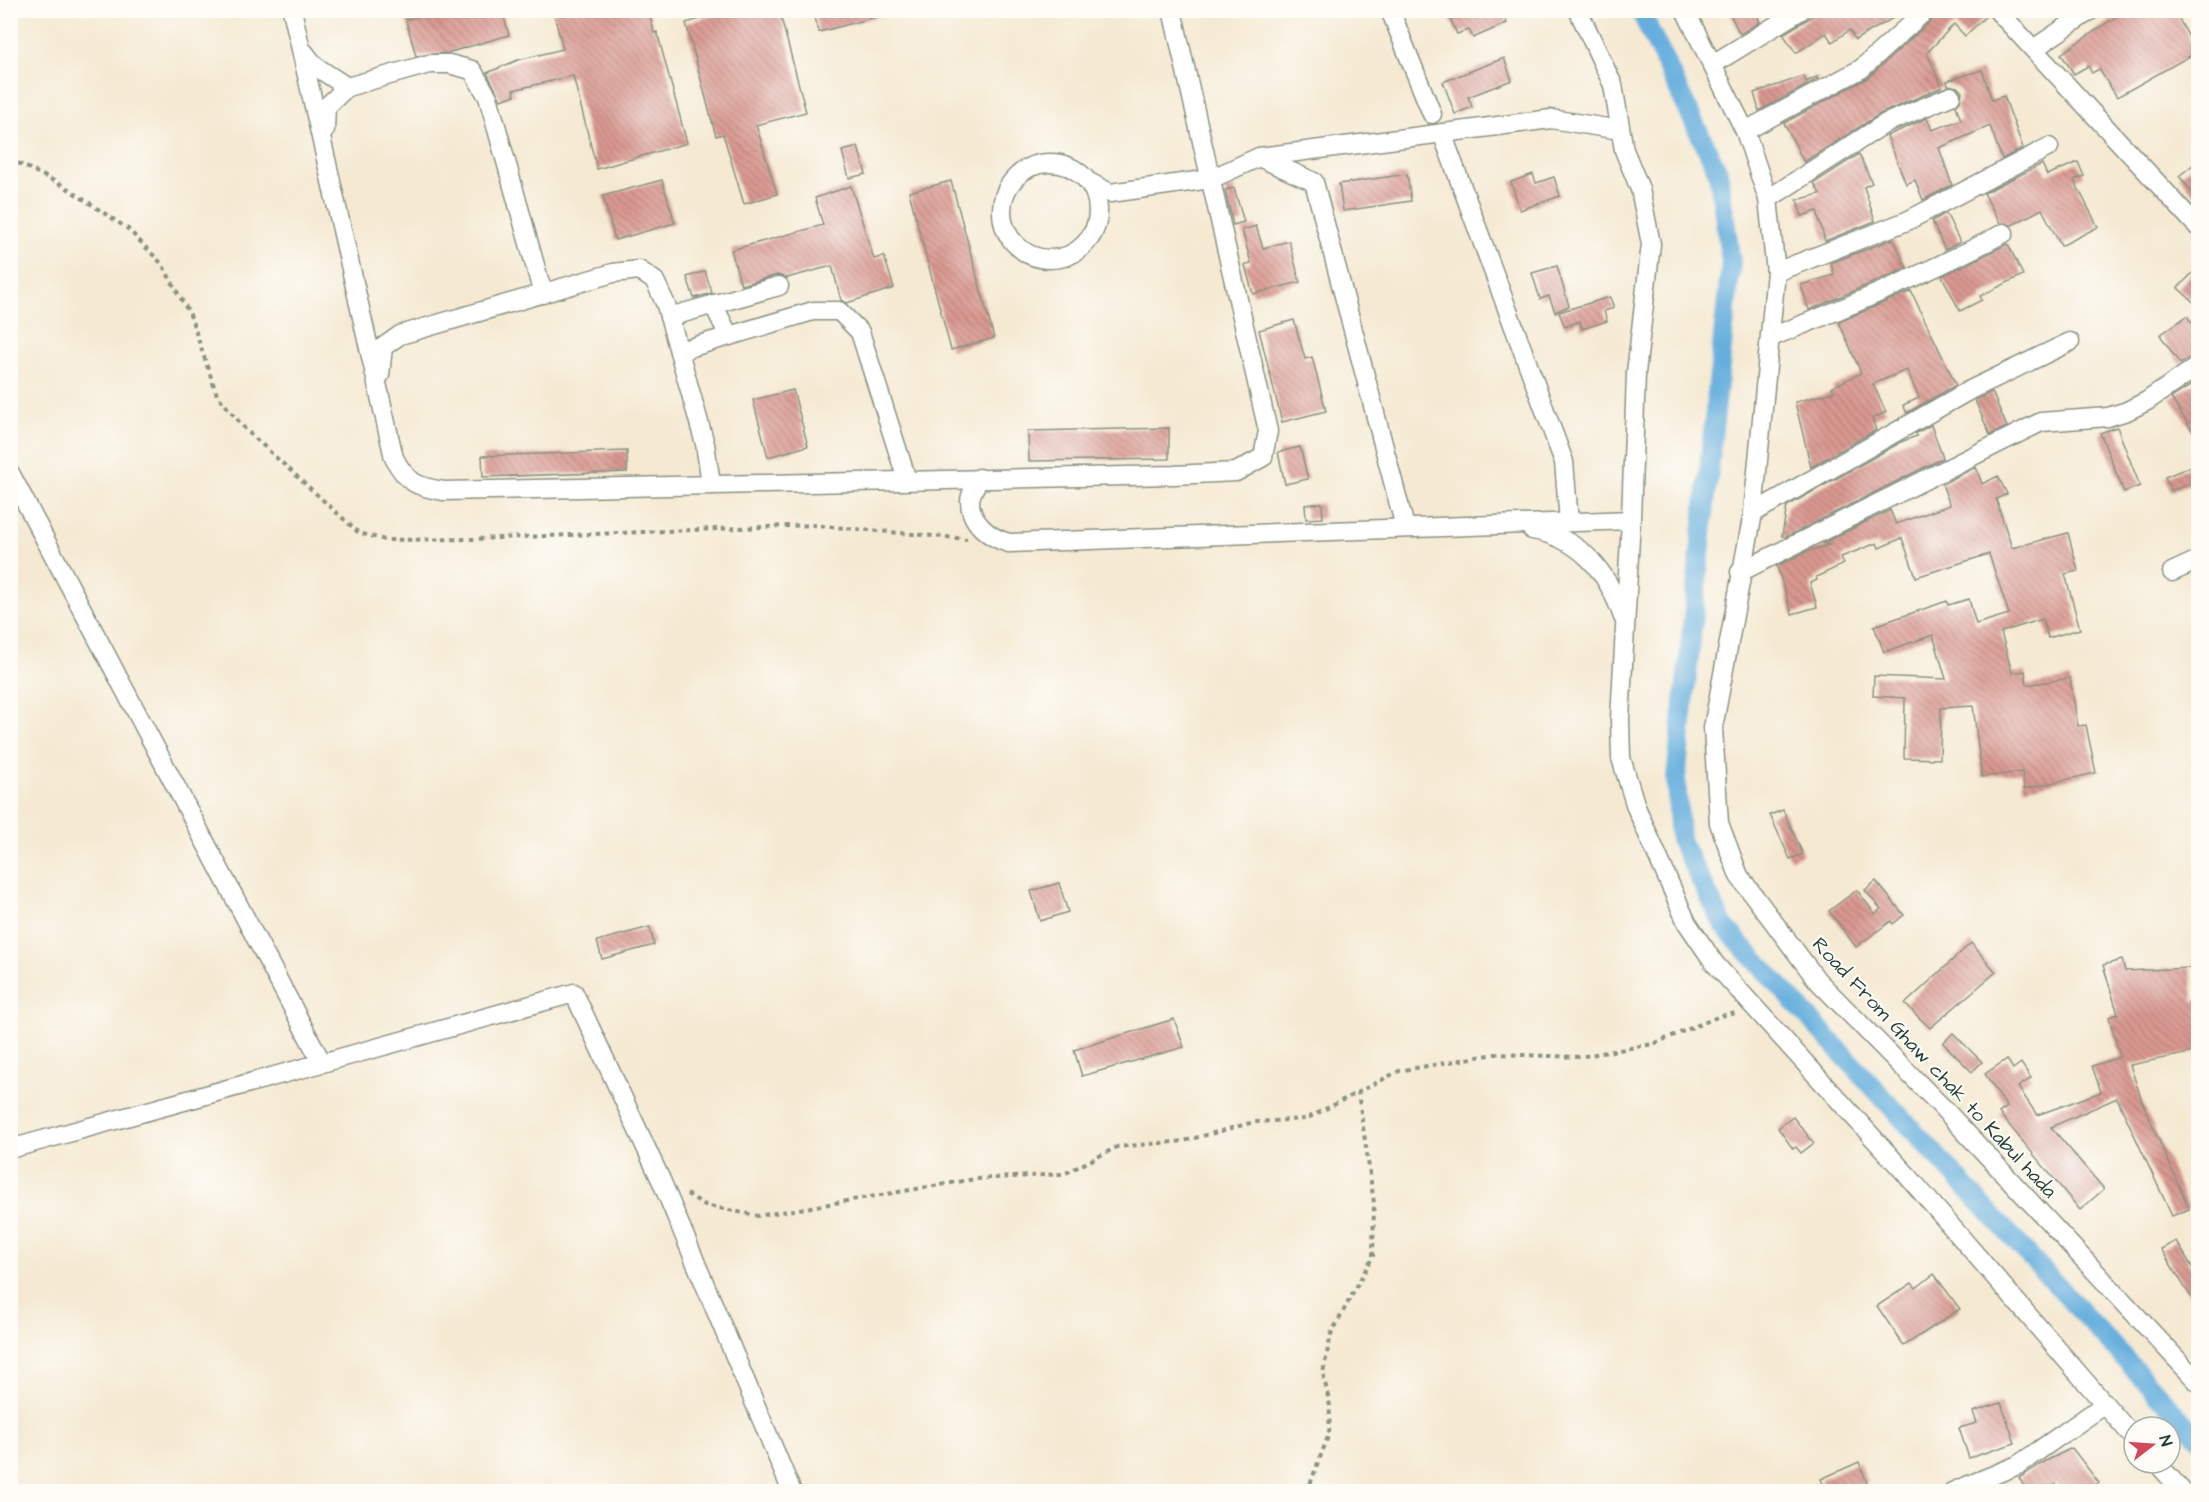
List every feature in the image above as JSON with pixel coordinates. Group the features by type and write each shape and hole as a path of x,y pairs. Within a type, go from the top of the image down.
{"street":[{"path":"292,10 394,458 403,475 422,488 444,491 1236,472 1263,457 1268,431 1172,10"},
{"path":"1390,10 1432,114"},
{"path":"1578,10 1612,85 1624,150 1640,189 1651,244 1636,373 1620,719 1622,758 1636,807 1687,923 1715,964 1907,1175 2122,1425"},
{"name":"Road From Ghaw chak to Kabul hada","path":"1685,10 1745,131 1768,199 1776,272 1753,513 1740,572 1713,728 1719,823 1739,876 1817,980 1942,1107 2199,1382"},
{"path":"1713,64 1801,10"},
{"path":"1745,131 1861,69 1926,10"},
{"path":"1997,10 2035,48 2199,227"},
{"path":"2035,48 2091,10"},
{"path":"301,48 315,66 347,87"},
{"path":"324,150 326,107 347,87 429,64 450,64 472,70 488,97 543,294"},
{"path":"1768,199 1886,123 1951,96"},
{"path":"1110,193 1092,236 1079,250 1062,258 1043,259 1025,253 1011,240 1003,223 1002,204 1008,186 1021,172 1038,164 1057,162 1075,169 1089,182 1110,193 1211,179 1259,157 1551,119 1620,130"},
{"path":"1442,134 1564,462 1569,522"},
{"path":"1776,272 1907,221 2049,147"},
{"path":"1259,157 1314,182 1405,527"},
{"path":"1089,182 1097,199 1098,218"},
{"path":"1771,337 1857,304 1932,271 2004,233"},
{"path":"379,390 383,347 400,335 613,273 639,270 655,281 669,317 705,444 711,483"},
{"path":"669,317 780,286"},
{"path":"713,304 729,336"},
{"path":"679,351 813,311 839,311 860,332 907,480"},
{"path":"362,318 372,327 400,335"},
{"path":"1753,513 1970,390 2070,342"},
{"path":"1740,572 2041,422 2108,417 2127,411 2147,401 2199,366"},
{"path":"10,473 322,1063"},
{"path":"979,478 970,500 975,520 993,538 1009,543 1631,520"},
{"path":"1501,525 1549,532 1583,549 1606,582 1624,622"},
{"path":"2172,572 2199,560"},
{"path":"10,1149 574,993 661,1180 792,1491"},
{"path":"1952,1491 2018,1465 2104,1405"},
{"path":"2168,1475 2183,1491"}],"path":[{"path":"10,159 64,186 128,229 162,264 190,315 217,395 245,429 359,533 385,540 475,539 812,525 974,540 985,530"},
{"path":"661,1180 705,1204 758,1216 975,1179 1064,1174 1117,1147 1184,1141 1254,1122 1306,1119 1399,1071 1495,1054 1579,1057 1653,1044 1720,1016 1756,1010"},
{"path":"1307,1491 1329,1434 1330,1406 1323,1373 1331,1334 1373,1256 1374,1203 1358,1092"}],"building":[{"path":"438,10 502,10 509,35 447,53 416,56 406,20"},
{"path":"553,10 649,10 687,143 597,169 573,76 513,90 515,95 501,100 487,73 518,60 563,49"},
{"path":"733,10 779,10 806,112 756,125 777,194 744,204 723,134 716,136 686,23"},
{"path":"813,10 880,10 880,16 819,32"},
{"path":"1446,10 1502,10 1507,23 1473,38 1469,30 1457,34"},
{"path":"1728,10 1755,10 1760,22 1740,34"},
{"path":"1823,10 1907,10 1855,40 1850,30 1832,42 1826,33 1796,53 1783,34"},
{"path":"1937,10 1986,10 1987,15 1965,36 1954,24 1927,53 1942,87 1880,114 1804,162 1784,123 1868,78 1934,18"},
{"path":"2126,10 2174,10 2197,52 2117,97 2099,69 2092,73 2088,66 2074,74 2061,54"},
{"path":"1504,58 1512,80 1468,97 1472,107 1455,114 1443,82"},
{"path":"1982,70 1992,100 2004,96 2023,148 2002,159 1990,126 1939,148 1952,185 1923,200 1915,180 1906,184 1887,136 1927,118 1932,130 1961,120 1956,106 1960,102 1962,92 1957,87 1948,85 1947,81"},
{"path":"1804,76 1806,82 1817,77 1818,79 1759,111 1754,93"},
{"path":"858,147 866,174 849,178 842,151"},
{"path":"1859,154 1872,183 1864,187 1875,221 1825,241 1817,211 1802,216 1797,200 1820,194 1814,183"},
{"path":"2199,160 2199,200 2179,176"},
{"path":"2078,162 2084,176 2074,180 2098,227 2061,246 2042,209 2012,225 2000,223 1984,193 2042,164 2047,175"},
{"path":"1407,174 1411,201 1343,211 1339,184"},
{"path":"1533,174 1536,183 1554,177 1560,196 1520,210 1511,182"},
{"path":"662,180 675,223 615,240 603,196"},
{"path":"951,181 994,338 951,350 909,192"},
{"path":"851,186 874,259 884,256 894,288 847,303 841,300 832,266 787,278 777,275 741,285 731,250 823,225 815,198"},
{"path":"1234,188 1244,222 1233,225 1225,190"},
{"path":"1946,213 1960,242 1945,250 1932,221"},
{"path":"1256,226 1263,248 1289,241 1300,282 1253,294 1245,265 1251,263 1242,230"},
{"path":"1893,239 1907,268 1809,310 1801,285 1834,275 1831,263"},
{"path":"2008,244 2023,275 1980,296 1982,300 1960,311 1942,276"},
{"path":"1557,266 1569,306 1555,312 1549,296 1540,299 1532,273"},
{"path":"2199,266 2199,307 2178,288"},
{"path":"705,271 712,293 694,298 687,277"},
{"path":"1911,291 1956,385 1907,413 1903,405 1919,398 1907,370 1873,384 1886,412 1872,419 1876,430 1811,467 1795,402 1834,392 1832,387 1861,373 1839,322"},
{"path":"1610,297 1614,308 1604,311 1607,321 1582,329 1580,321 1565,327 1559,312"},
{"path":"2187,316 2199,333 2199,351 2180,364 2160,335"},
{"path":"1294,320 1305,359 1312,357 1326,411 1282,422 1259,330"},
{"path":"2199,380 2199,441 2171,398"},
{"path":"793,390 808,446 768,457 753,400"},
{"path":"1992,392 2007,427 1990,435 1975,400"},
{"path":"1931,425 1943,458 1786,537 1782,536 1787,506 1903,441 1917,436 1916,433"},
{"path":"2117,427 2140,486 2124,492 2100,433"},
{"path":"1169,428 1169,459 1029,461 1028,431"},
{"path":"1300,447 1308,479 1285,484 1278,452"},
{"path":"627,451 627,472 483,477 482,456"},
{"path":"2199,463 2199,480 2171,491 2165,477"},
{"path":"1976,467 1982,484 1998,476 2007,494 1996,499 2012,548 2068,533 2078,571 2065,574 2080,629 2048,638 2043,619 2001,632 2012,673 2025,671 2027,685 2070,678 2078,726 2086,725 2096,773 2024,789 2022,772 1982,777 1973,706 1941,708 1940,759 1904,758 1905,698 1873,696 1874,676 1946,679 1933,635 1884,652 1874,626 1947,601 1948,605 1969,599 1976,624 2009,614 1989,554 1916,577 1902,538 1879,548 1877,543 1841,557 1844,564 1816,577 1817,580 1810,583 1817,607 1792,614 1777,566 1808,551 1829,545 1823,543 1890,510 1896,524 1950,505 1942,484"},
{"path":"1322,503 1323,518 1306,519 1305,505"},
{"path":"1783,810 1803,854 1790,859 1770,815"},
{"path":"1876,881 1904,915 1893,924 1891,921 1856,947 1829,911 1857,890 1875,914 1881,909 1865,890"},
{"path":"1059,883 1068,912 1040,921 1031,891"},
{"path":"650,927 654,945 602,959 597,941"},
{"path":"1971,943 1996,972 1930,1028 1905,1004"},
{"path":"2122,960 2125,971 2191,968 2193,1001 2199,1000 2199,1051 2130,1065 2142,1101 2189,1209 2172,1216 2117,1098 2051,1127 2104,1189 2080,1210 1999,1113 2007,1107 1985,1074 2007,1059 2013,1069 2021,1063 2031,1078 2018,1087 2037,1115 2101,1092 2092,1066 2120,1057 2109,1017 2118,1014 2103,965"},
{"path":"1174,1019 1184,1047 1082,1076 1074,1050"},
{"path":"1953,1033 1982,1062 1972,1072 1943,1043"},
{"path":"1793,1117 1814,1143 1801,1153 1796,1147 1793,1149 1778,1128"},
{"path":"2176,1241 2199,1278 2199,1310 2161,1249"},
{"path":"1934,1274 1960,1309 1904,1346 1877,1306 1912,1283 1916,1288"},
{"path":"2001,1403 2015,1443 1969,1458 1959,1428 1977,1423 1973,1412"},
{"path":"2072,1448 2099,1483 2083,1491 2059,1491 2056,1484 2044,1491 2027,1491 2019,1478"},
{"path":"1859,1462 1867,1483 1847,1491 1826,1491 1821,1479"}],"waterway":[{"path":"1640,10 1718,172 1731,262 1676,778 1680,840 1724,926 2198,1438"}]}
